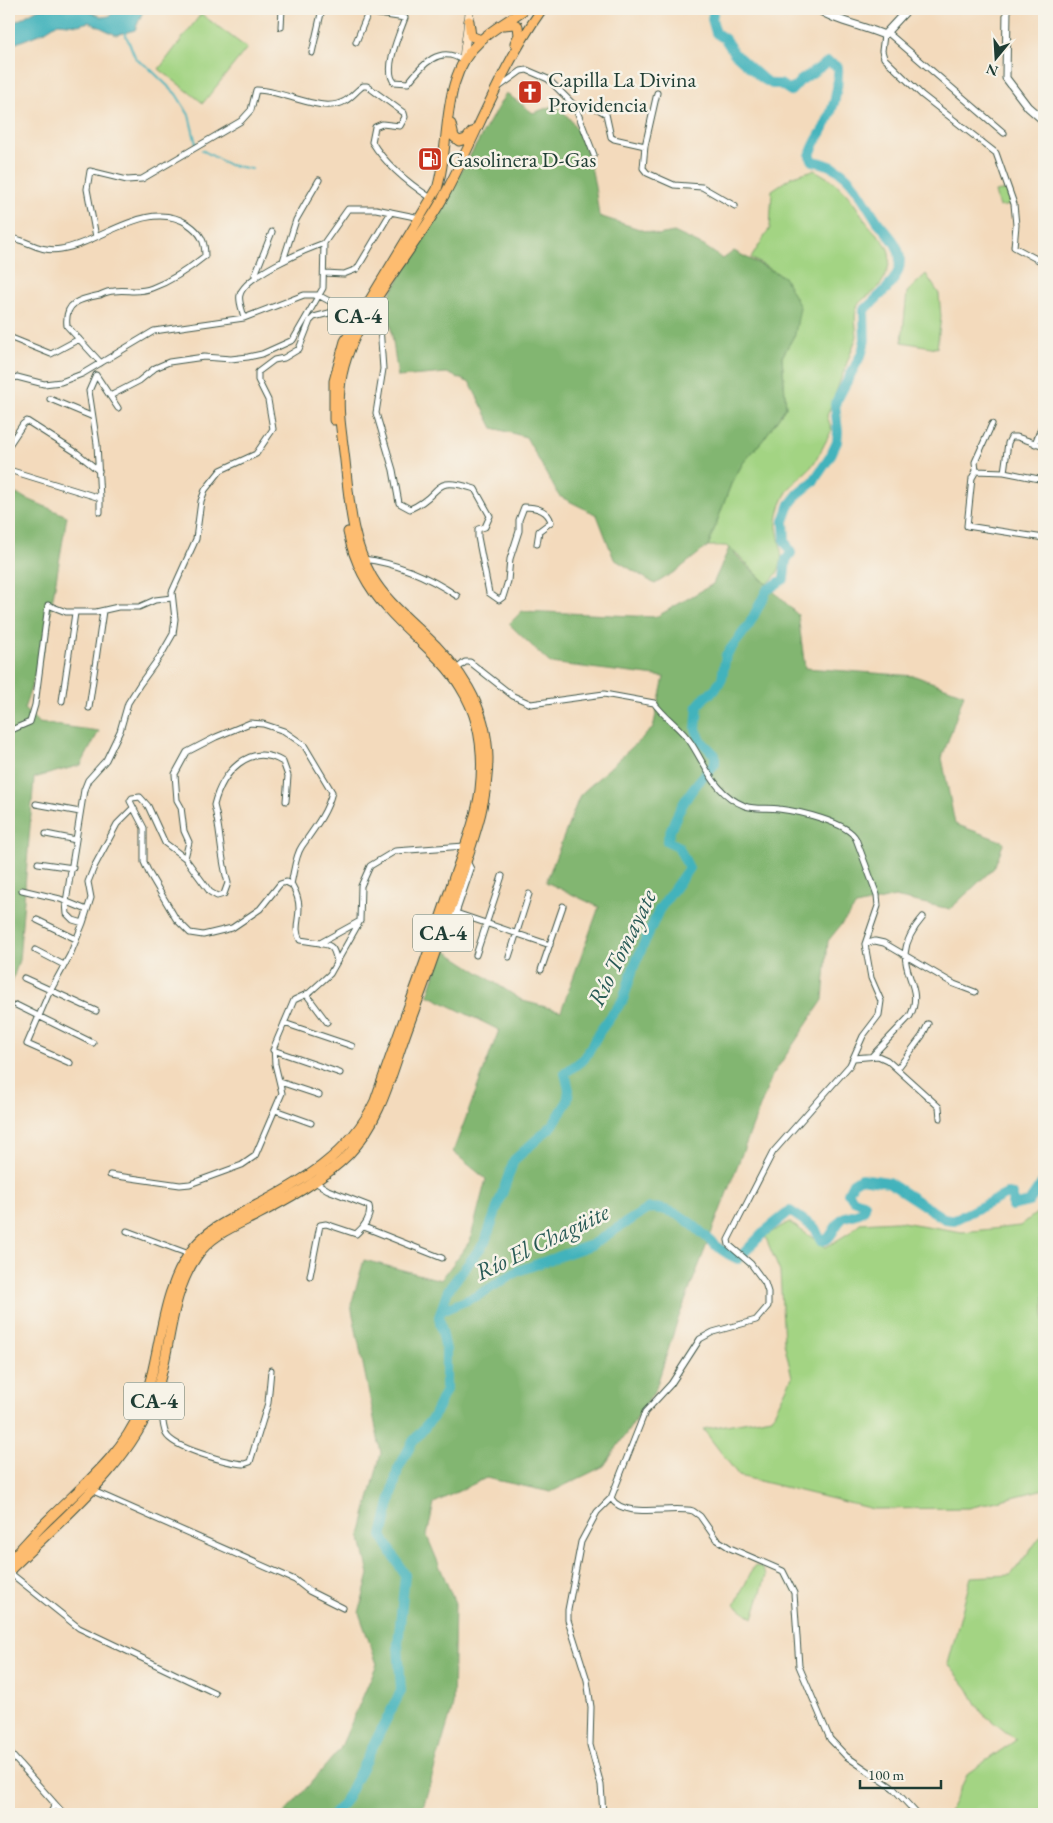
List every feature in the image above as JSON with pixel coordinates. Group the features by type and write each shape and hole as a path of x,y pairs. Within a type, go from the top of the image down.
{"main road":[{"path":"463,61 470,9"},
{"name":"CA-4","path":"428,642 386,608 368,583 352,548 346,521 332,393 341,350 363,308 437,189 442,169 455,76 463,61 481,40 525,9"},
{"name":"CA-4","path":"9,1561 110,1458 128,1434 149,1388 168,1300 189,1254 214,1229 253,1212 311,1181 347,1156 364,1135 377,1113 440,940 467,860 486,795 487,745 475,698 457,669 428,642 385,596 363,559 354,531 349,502 340,420 340,385 352,343 378,298 436,211 496,88 523,37 542,9"},
{"path":"469,21 471,36 481,40"},
{"path":"488,105 519,35 519,28 514,24 502,25"},
{"path":"449,116 454,137 461,142 469,136 483,118"},
{"name":"CA-4","path":"311,1181 351,1140 370,1110 435,936 465,846 480,792 480,743 475,720 466,696 446,660"},
{"name":"CA-4","path":"9,1572 91,1490 133,1441 157,1393 177,1298 191,1265 203,1249 222,1232 253,1212"}],"street":[{"path":"281,27 282,9"},
{"path":"312,53 322,9"},
{"path":"346,9 405,18 393,48 391,76 394,82 408,83 425,62 440,56 455,55 463,61"},
{"path":"818,9 826,14 886,33 1004,133"},
{"path":"908,9 886,33 882,51 884,58 922,95 996,153 1014,204 1016,224 1014,247 1044,264"},
{"path":"1007,9 1006,78 1028,107 1044,121"},
{"path":"356,42 368,13"},
{"path":"496,88 521,71 527,70 548,79 575,106 594,155"},
{"path":"96,236 87,189 90,171 128,180 142,179 241,121 251,110 256,90 266,89 308,101 337,104 345,101 358,89 367,86 404,113 405,117 400,126 382,124 375,126 372,142 379,153 400,175 431,198"},
{"path":"657,93 645,146 643,168 647,173 674,185 702,187 735,206"},
{"path":"575,106 598,109 606,114 611,137 614,139 645,146"},
{"path":"283,261 296,220 319,180"},
{"path":"254,275 324,243 348,208 356,207 420,218"},
{"path":"324,273 344,274 357,268 391,212"},
{"path":"9,238 16,238 24,244 48,250 61,249 123,225 147,218 167,216 178,218 193,228 204,240 205,256 182,273 152,288 135,293 115,290 73,302 67,309 67,326 99,364"},
{"path":"244,318 239,297 242,289 254,275 272,232"},
{"path":"110,396 139,381 155,368 169,362 204,357 231,359 248,357 292,340 323,288 324,243"},
{"path":"9,380 17,377 44,384 54,384 82,374 154,331 244,318 304,295 318,295 344,309"},
{"path":"378,298 383,369 376,412 393,470 399,503 402,507 410,508 423,503 436,488 450,482 475,489 490,516 486,527 478,529 478,537 489,593 499,600 503,597 508,580 510,559 518,531 521,511 524,507 541,510 550,517 551,522 540,531 537,544"},
{"path":"83,923 67,914 66,902 73,868 80,812 88,780 106,760 120,730 128,703 162,655 173,634 175,619 172,592 196,539 201,501 206,490 221,470 256,454 273,428 268,400 258,380 258,372 274,360 284,358 299,349 310,320 314,317 344,309 363,308"},
{"path":"9,337 51,354 79,339"},
{"path":"99,364 89,391 100,472 100,512"},
{"path":"96,375 98,375 118,408"},
{"path":"50,399 91,416"},
{"path":"1035,444 1044,420"},
{"path":"9,445 27,421 77,453 100,472"},
{"path":"992,424 975,462 976,471 972,478 967,526 1044,538"},
{"path":"1004,472 1008,443 1011,437 1017,436 1044,446"},
{"path":"9,470 100,498"},
{"path":"976,471 1004,472 1044,480"},
{"path":"363,559 381,561 432,579 457,596"},
{"path":"9,731 30,722 35,705 48,605 75,613 118,607 139,607 155,600 172,598"},
{"path":"89,708 103,610"},
{"path":"62,701 75,613"},
{"path":"457,669 465,662 470,662 513,696 532,704 604,694 652,702 691,743 709,776 728,797 746,806 802,813 846,828 853,834 877,895 878,903 865,944 871,978 880,996 881,1006 879,1014 863,1036 854,1058 837,1080 798,1120 773,1152 728,1240 730,1245 745,1259 765,1283 768,1292 768,1306 756,1320 713,1332 700,1339 671,1384 645,1412 611,1498 598,1512 581,1542 568,1610 576,1650 587,1680 591,1707 590,1744 601,1785 603,1814"},
{"path":"185,858 189,842 184,831 181,807 177,800 175,774 180,764 187,752 216,737 250,723 263,724 284,731 304,745 332,792 329,804 311,836 301,847 291,884"},
{"path":"286,801 288,776 283,762 266,756 247,758 236,764 222,784 214,805 218,816 224,870 228,883 224,894 217,896 210,892 185,858 165,843 148,806 140,797 132,798 130,801 144,828 144,862 148,873 176,919 190,933 203,935 232,928 260,909 280,884 286,882 291,884 296,891 299,908 296,933 300,940 330,945 334,948 337,962"},
{"path":"36,804 80,812"},
{"path":"70,1063 27,1044 50,990 64,965 83,923 91,898 88,882 94,867 117,824 133,808"},
{"path":"46,834 76,840"},
{"path":"110,1175 180,1185 190,1184 242,1165 255,1156 282,1093 274,1050 284,1023 294,1000 306,994 330,974 360,921 361,886 370,866 394,851 465,846"},
{"path":"440,940 448,932 471,869 467,860"},
{"path":"38,863 73,868"},
{"path":"476,955 502,876"},
{"path":"22,890 87,910"},
{"path":"509,957 529,894"},
{"path":"541,970 563,906"},
{"path":"456,913 550,946"},
{"path":"872,1056 910,1016 914,1009 915,992 905,966 904,954 908,939 923,917"},
{"path":"37,920 76,939"},
{"path":"320,943 360,921"},
{"path":"865,944 875,941 904,954 954,984 975,992"},
{"path":"35,950 64,965"},
{"path":"24,978 96,1011"},
{"path":"306,994 327,1022"},
{"path":"16,1005 92,1043"},
{"path":"284,1023 352,1046"},
{"path":"898,1068 922,1036 928,1024"},
{"path":"274,1050 340,1073"},
{"path":"854,1058 878,1056 898,1068 939,1108 940,1118"},
{"path":"280,1082 319,1095"},
{"path":"276,1110 311,1123"},
{"path":"310,1276 320,1225 326,1224 356,1234 364,1227 371,1211 369,1206 328,1190 311,1181"},
{"path":"364,1227 442,1258"},
{"path":"127,1231 189,1254"},
{"path":"157,1393 163,1412 163,1425 167,1436 173,1441 193,1450 244,1464 250,1462 268,1403 271,1370"},
{"path":"91,1490 289,1577 309,1591 343,1608"},
{"path":"611,1498 639,1511 693,1511 700,1516 716,1539 730,1548 782,1571 794,1593 798,1666 830,1739 846,1756 893,1788 917,1814"},
{"path":"9,1572 79,1628 216,1693"},
{"path":"9,1752 64,1814"},
{"path":"50,1814 55,1805"}],"green space":[{"path":"201,14 247,48 203,103 159,69"},
{"path":"506,93 533,113 555,105 576,127 588,155 599,216 658,235 674,232 704,246 723,259 734,251 784,277 800,307 795,334 782,357 786,407 763,440 743,463 731,484 708,546 679,569 655,584 614,559 597,515 559,496 526,437 493,428 470,383 447,373 398,377 387,300"},
{"path":"814,170 838,185 849,197 885,244 890,258 888,270 879,286 856,309 857,336 827,416 832,430 814,463 791,487 781,505 777,525 781,551 780,565 774,578 767,584 738,555 726,546 708,546 731,484 743,463 763,440 786,407 782,357 795,334 784,277 751,258 770,228 772,190 793,176"},
{"path":"1007,190 1011,205 999,207 995,192"},
{"path":"926,274 939,294 941,317 937,348 902,342 907,292"},
{"path":"9,491 67,516 45,644 24,709 39,723 99,731 81,765 34,778 19,960 9,991"},
{"path":"729,548 798,615 805,668 915,676 964,694 942,758 955,824 1004,842 994,868 950,909 895,897 856,906 828,941 823,1000 772,1076 677,1322 655,1391 604,1466 551,1492 486,1478 434,1503 427,1536 455,1603 453,1706 421,1814 284,1814 340,1749 377,1664 359,1613 369,1574 360,1535 381,1453 351,1305 364,1260 441,1280 470,1241 486,1179 453,1152 499,1030 428,995 443,949 523,1001 561,1011 599,907 546,882 580,795 653,728 664,677 550,663 509,624 522,611 656,617 713,584"},
{"path":"1044,1207 1044,1489 969,1508 873,1509 739,1476 703,1429 772,1417 792,1377 784,1342 780,1272 765,1236 789,1222 826,1247 849,1233 860,1223 896,1221 962,1232 1020,1226"},
{"path":"1044,1532 1044,1814 948,1814 968,1773 1016,1740 982,1713 968,1688 948,1664 971,1577 1011,1575"},
{"path":"754,1566 761,1567 766,1576 753,1618 735,1605"}],"water":[{"path":"38,9 83,9 102,17 109,16 118,9 144,9 135,30 116,35 89,22 78,25 58,23 44,32 9,46 9,23 17,21"}],"waterway":[{"name":"Río Tomayate","path":"334,1814 346,1799 401,1691 398,1644 405,1575 382,1536 398,1469 412,1443 433,1417 446,1390 446,1350 439,1317 448,1290 485,1242 514,1160 553,1125 567,1102 569,1090 565,1073 584,1059 600,1031 623,1000 634,966 659,910 689,868 678,846 667,841 675,819 686,799 715,764 715,755 701,741 696,729 698,705 715,690 722,678 726,655 749,625 767,590 784,579 786,560 791,553 785,541 784,521 790,504 798,494 813,482 830,457 837,442 838,432 835,404 862,353 865,340 864,310 887,288 899,268 900,261 896,245 853,184 837,169 813,161 810,156 828,121 833,106 837,91 838,67 828,62 800,81 791,91 780,84 772,84 763,79 734,53 725,39 716,33 712,19 714,9"},
{"path":"125,33 136,59 148,67 176,94 189,115 196,144"},
{"path":"202,150 229,165 252,169"},
{"name":"Río El Chagüite","path":"441,1311 477,1296 518,1271 591,1245 649,1208 677,1214 687,1220 726,1253 738,1259 765,1231 790,1211 815,1228 821,1241 825,1240 843,1218 861,1212 865,1208 865,1204 854,1200 848,1193 853,1183 861,1178 888,1182 945,1219 954,1220 1007,1194 1013,1195 1012,1206 1029,1202 1044,1180"}],"place":[{"name":"Capilla La Divina Providencia","path":"530,92"},
{"name":"Gasolinera D-Gas","path":"430,159"}]}
